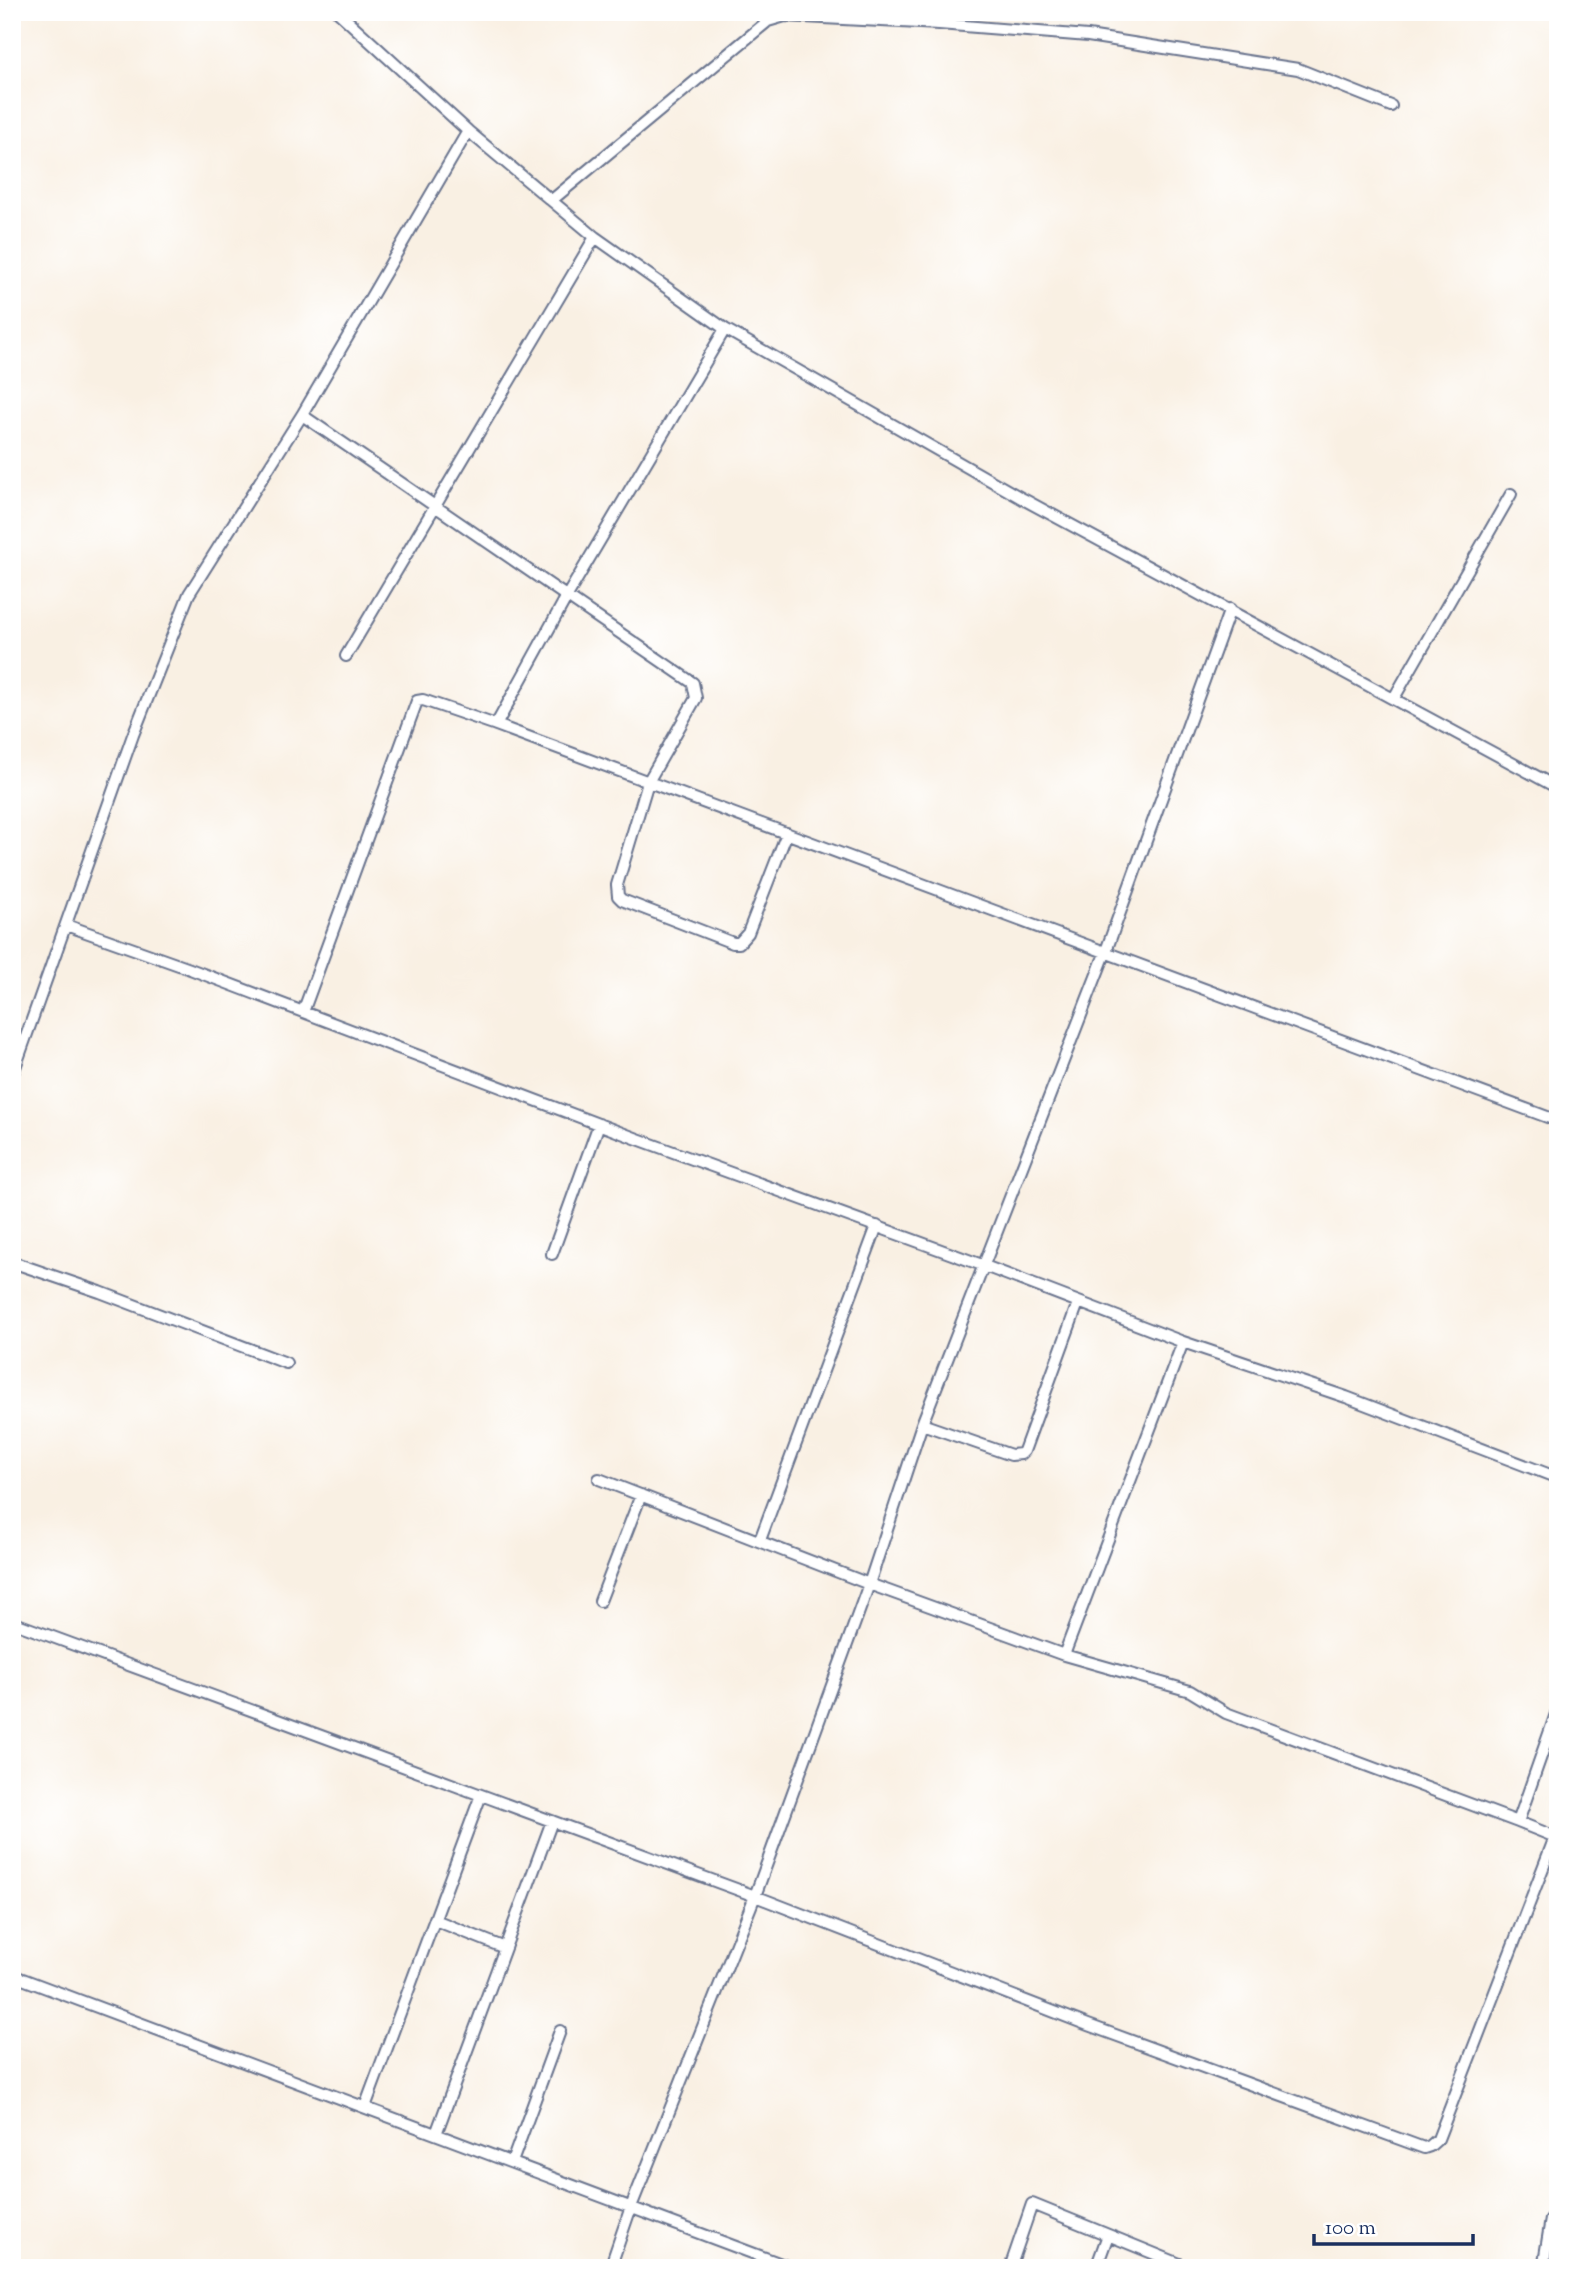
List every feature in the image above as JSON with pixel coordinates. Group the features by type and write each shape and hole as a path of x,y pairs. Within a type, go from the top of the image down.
{"street":[{"path":"338,12 468,131 595,237 725,329 1024,499 1558,788"},
{"path":"552,200 768,22 785,16 939,24 1088,36 1298,69 1391,106"},
{"path":"12,1076 133,736 189,594 302,415 468,131"},
{"path":"346,656 595,237"},
{"path":"496,725 567,596 725,329"},
{"path":"302,415 694,684 696,698 648,782 618,880 618,896 622,900 739,943 748,933 787,833"},
{"path":"1394,698 1511,494"},
{"path":"610,2268 631,2207 755,1896 869,1584 922,1424 1106,951 1230,609"},
{"path":"303,1012 416,701 423,700 1106,951 1558,1121"},
{"path":"66,925 1183,1342 1346,1397 1558,1478"},
{"path":"552,1254 599,1124"},
{"path":"760,1540 877,1226"},
{"path":"12,1262 100,1292 286,1363"},
{"path":"922,1424 1011,1455 1021,1454 1078,1303"},
{"path":"1063,1655 1183,1342"},
{"path":"12,1622 755,1896 1088,2025 1424,2148 1438,2139 1557,1838 1226,1713 1190,1691 1063,1655 869,1584 599,1479"},
{"path":"600,1601 641,1494"},
{"path":"1518,1822 1558,1708"},
{"path":"365,2107 481,1795"},
{"path":"436,2134 552,1821"},
{"path":"435,1920 505,1948"},
{"path":"12,1975 792,2268"},
{"path":"512,2162 560,2031"},
{"path":"1010,2268 1032,2204 1182,2265 1181,2268"},
{"path":"1542,2268 1551,2219 1558,2210"},
{"path":"1096,2268 1108,2235"}]}
